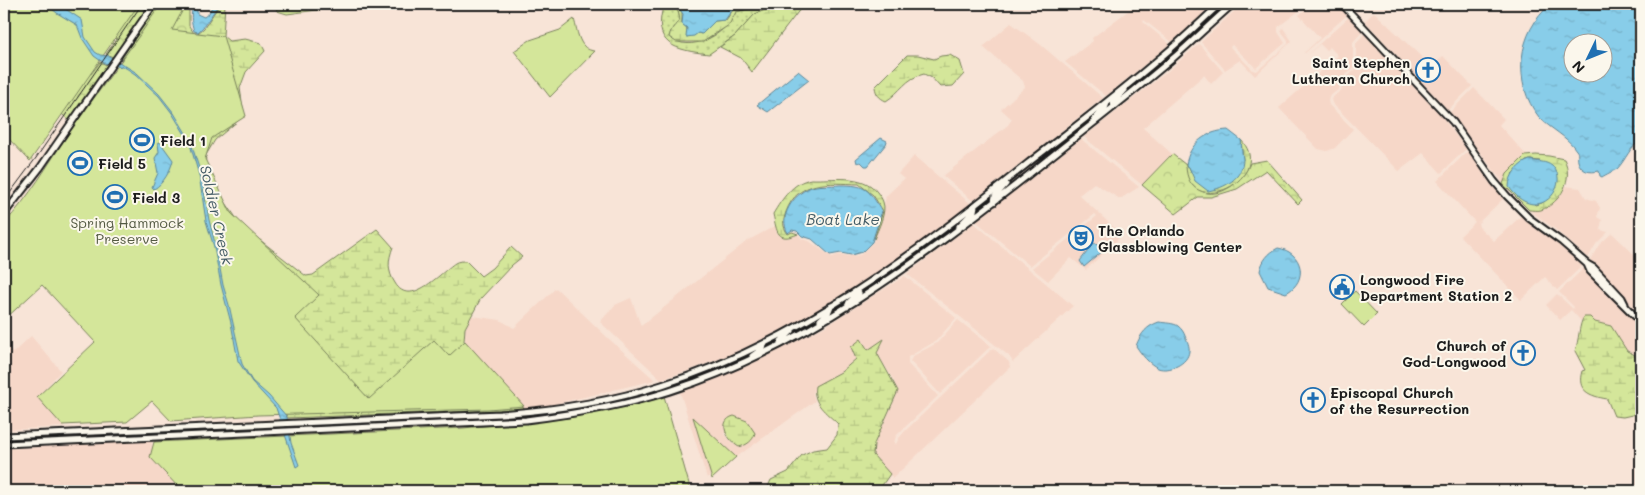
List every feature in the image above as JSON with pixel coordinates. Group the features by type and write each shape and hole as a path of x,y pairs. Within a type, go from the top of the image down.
{"main road":[{"path":"4,214 40,168 154,4"},
{"path":"1218,18 1222,4"},
{"path":"4,436 500,414 592,403 663,385 715,365 766,342 864,287 912,254 975,206 1162,57 1222,4"},
{"path":"4,444 501,422 583,412 670,391 744,362 810,329 902,271 994,202 1172,60 1230,5"},
{"path":"1344,5 1453,122 1490,176 1510,200 1586,264 1594,275 1641,322"},
{"path":"1114,107 1114,102 1131,82"},
{"path":"1091,124 1107,106 1108,100"},
{"path":"994,202 995,196 1015,174"},
{"path":"952,234 974,211 975,206"},
{"path":"846,307 864,287"},
{"path":"810,329 828,313 831,306"},
{"path":"781,344 782,339 802,323"},
{"path":"744,362 762,349 766,342"},
{"path":"583,412 592,403"},
{"path":"570,414 575,411 578,405"},
{"path":"310,430 322,422"},
{"path":"295,423 310,430"}],"shaded area":[{"path":"1137,4 1214,4 1172,42 1144,20 1143,22 1170,44 1106,96 1065,62 1093,41 1092,38"},
{"path":"1242,4 1308,4 1278,27 1278,32 1285,43 1256,68 1232,45 1230,47 1253,70 1257,71 1288,44 1288,40 1281,31 1284,26 1283,28 1292,41 1255,76 1240,60 1225,70 1201,42"},
{"path":"1312,4 1337,4 1347,15 1304,53 1320,38 1299,15"},
{"path":"1374,12 1432,67 1443,56 1472,86 1448,110 1365,21"},
{"path":"1349,17 1362,32 1353,42 1353,68 1342,79 1339,89 1329,97 1328,101 1329,105 1353,129 1335,148 1327,151 1318,149 1279,108 1338,56 1330,47 1326,50 1320,44 1307,55"},
{"path":"1011,23 1041,45 1103,98 973,201 943,176 1008,125 1012,119 1001,109 1025,87 1023,81 983,47"},
{"path":"1364,34 1443,118 1466,149 1441,173 1423,153 1399,171 1332,103 1331,99 1341,90 1344,80 1356,69 1356,43"},
{"path":"1199,44 1223,72 1211,84 1204,75 1143,128 1172,154 1142,185 1084,137 1168,71"},
{"path":"1474,88 1504,119 1499,125 1527,156 1507,174 1504,184 1450,112"},
{"path":"1081,139 1139,187 1120,199 1094,183 1079,195 1122,235 1086,270 1071,258 1048,281 1032,268 1097,216 1095,214 1030,266 976,221"},
{"path":"1468,151 1489,182 1504,198 1478,223 1479,227 1494,241 1521,216 1553,240 1582,266 1557,290 1545,277 1521,300 1460,236 1475,222 1437,181"},
{"path":"914,156 971,204 909,251 852,289 787,328 734,353 688,371 661,379 600,322 615,305 631,298 641,326 747,241 777,225 777,233 788,238 798,234 802,239 809,241 832,257 838,255 860,255 873,242 881,221 886,196 904,179 898,174"},
{"path":"1565,186 1580,188 1586,198 1596,201 1600,208 1597,217 1602,220 1600,230 1608,232 1596,244 1588,258 1555,229 1529,210 1540,210 1561,195"},
{"path":"974,223 1073,306 1013,362 1009,356 907,274"},
{"path":"1612,233 1641,261 1641,315 1590,260 1599,245"},
{"path":"1584,268 1641,328 1641,375 1635,355 1627,351 1611,326 1584,317 1581,321 1571,310 1560,320 1546,305 1557,294 1573,309 1574,307 1559,292"},
{"path":"905,276 956,318 936,341 908,357 908,364 938,396 896,436 894,443 896,444 905,431 993,348 1009,362 1010,367 893,478 873,455 874,444 895,398 894,381 877,353 884,339 868,350 851,346 856,359 841,372 815,386 813,394 815,401 707,478 680,392 746,366 824,327","holes":["734,416 747,421 753,438 744,446 739,447 732,443 725,434"]},
{"path":"556,288 655,380 555,404 525,409 465,343 465,328 472,316 500,320 514,328"},
{"path":"958,320 991,346 940,394 910,361 913,356 937,343"},
{"path":"31,336 61,371 38,396 64,427 4,430 4,343 13,353"},
{"path":"152,441 153,460 179,491 4,491 4,449"}],"green space":[{"path":"4,4 139,4 30,161 4,134"},
{"path":"98,4 152,4 115,58 106,54 117,39 92,30"},
{"path":"156,4 192,4 189,10 189,26 194,33 175,48 134,41 119,60 117,59"},
{"name":"Spring Hammock Preserve","path":"161,4 186,4 172,30 223,36 246,116 212,138 205,159 231,213 319,295 295,318 369,399 434,340 449,356 465,341 524,406 488,409 258,415 171,421 152,401 127,422 62,425 37,397 95,342 42,285 4,320 4,224 30,192 68,134"},
{"path":"220,4 225,4 223,36 229,41 245,39 261,43 265,51 246,72 240,88 243,108 239,120 215,140 206,155 205,172 241,225 306,276 313,275 377,229 393,247 389,265 392,279 401,290 409,292 425,286 459,261 466,261 481,276 492,268 511,247 522,257 481,298 465,328 464,341 525,409 288,418 281,408 147,77 122,58 133,41 198,33 204,28"},
{"path":"276,4 334,4 332,8 287,14 277,11"},
{"path":"664,4 675,4 679,17 669,37 677,42 687,44 707,40 724,28 736,12 766,4 772,7 787,4 780,10 765,10 755,14 735,36 709,54 686,50 669,43 661,29"},
{"path":"675,4 682,12 682,24 687,28 687,37 698,33 701,34 715,21 726,20 733,10 765,4 736,12 729,25 703,42 676,42 669,37 679,20"},
{"path":"785,4 779,8 769,5 778,6"},
{"path":"787,4 804,4 752,72 741,58 720,47 735,36 755,14 765,10 780,10"},
{"path":"574,19 582,44 586,48 595,51 550,97 514,51 530,40 560,30"},
{"path":"907,55 918,55 934,59 950,55 960,61 964,74 953,86 940,87 932,78 924,74 918,76 886,101 878,96 875,87"},
{"path":"62,60 91,74 100,62 109,66 71,122 44,99"},
{"path":"1241,140 1249,154 1248,168 1240,179 1227,188 1213,192 1200,191 1190,182 1186,165 1192,174 1243,160"},
{"path":"1172,154 1186,165 1187,172 1197,188 1208,193 1223,191 1237,182 1250,163 1267,160 1302,200 1298,204 1266,170 1237,189 1211,197 1198,197 1176,214 1142,185"},
{"path":"1525,156 1549,156 1564,159 1567,166 1566,182 1560,196 1548,207 1541,210 1529,210 1503,184 1507,174","holes":["1526,161 1540,161 1552,195 1542,203 1535,205 1512,174"]},
{"path":"811,179 856,180 871,186 883,201 884,206 884,211 874,239 883,211 873,195 859,184 837,183 806,188 791,201 784,218 784,226 788,234 792,232 798,234 786,237 779,234 773,214 793,187"},
{"path":"1355,291 1377,314 1364,327 1342,304"},
{"path":"1584,317 1590,317 1595,322 1611,326 1627,351 1635,355 1641,375 1641,413 1623,417 1614,416 1607,399 1590,394 1583,388 1581,378 1582,371 1585,370 1575,351"},
{"path":"861,339 868,350 884,339 877,353 898,391 874,444 873,455 890,474 878,491 766,491 771,480 788,472 802,455 813,450 827,448 837,435 838,424 818,403 815,386 841,372 856,359 851,347"},
{"path":"664,396 691,491 180,491 150,457 154,442 463,428 568,418 634,405"},
{"path":"734,416 747,421 755,433 749,442 739,447 728,436 725,426 726,422"},
{"path":"693,417 736,457 712,479"}],"water":[{"path":"46,4 61,6 82,20 85,37 95,52 100,55 109,56 137,73 159,94 174,113 190,140 201,174 223,285 242,364 252,381 269,396 287,417 291,443 299,465 296,467 276,408 252,382 238,361 214,247 206,221 199,175 189,141 159,96 126,68 104,63 94,56 82,38 77,25"},
{"path":"194,4 199,4 197,14 204,17 209,13 213,4 219,4 198,32 194,31 192,21"},
{"path":"676,4 762,4 732,10 725,20 715,21 702,34 698,33 694,36 686,37 687,28 682,24 683,14"},
{"path":"1551,4 1641,4 1641,141 1633,147 1617,169 1602,177 1599,171 1589,172 1584,170 1579,165 1577,151 1539,117 1530,104 1522,74 1522,58 1525,43 1531,29"},
{"path":"798,71 809,80 768,112 757,105"},
{"path":"1228,130 1241,140 1242,166 1240,172 1232,181 1220,188 1208,191 1195,181 1189,167 1186,165 1188,157 1191,150 1200,140 1213,133"},
{"path":"881,138 887,141 886,144 868,166 861,162 857,163 856,159"},
{"path":"160,142 173,160 166,176 154,189 152,187 158,173 155,158 159,152 158,143"},
{"path":"1530,160 1550,164 1557,173 1558,182 1555,191 1541,203 1531,204 1520,199 1509,187 1515,170"},
{"name":"Boat Lake","path":"816,186 856,186 866,190 882,211 872,242 862,252 851,255 841,253 830,255 812,239 802,236 797,231 792,230 788,233 785,227 786,214 789,207 803,191"},
{"path":"1094,243 1102,248 1103,251 1084,267 1080,261"},
{"path":"1278,248 1293,255 1298,261 1300,268 1298,281 1286,293 1268,287 1260,271 1266,258"},
{"path":"1159,322 1181,328 1188,344 1188,356 1182,363 1172,368 1162,369 1154,366 1136,346 1145,331"}],"railway":[{"path":"4,201 36,158 142,4"}],"place":[{"name":"Saint Stephen Lutheran Church","path":"1428,70"},
{"name":"Field 1","path":"142,140"},
{"name":"Field 5","path":"80,163"},
{"name":"Field 3","path":"115,197"},
{"name":"The Orlando Glassblowing Center","path":"1081,238"},
{"name":"Longwood Fire Department Station 2","path":"1342,287"},
{"name":"Church of God-Longwood","path":"1523,353"},
{"name":"Episcopal Church of the Resurrection","path":"1313,400"}],"water label":[{"name":"Soldier Creek","path":"217,215"}]}
